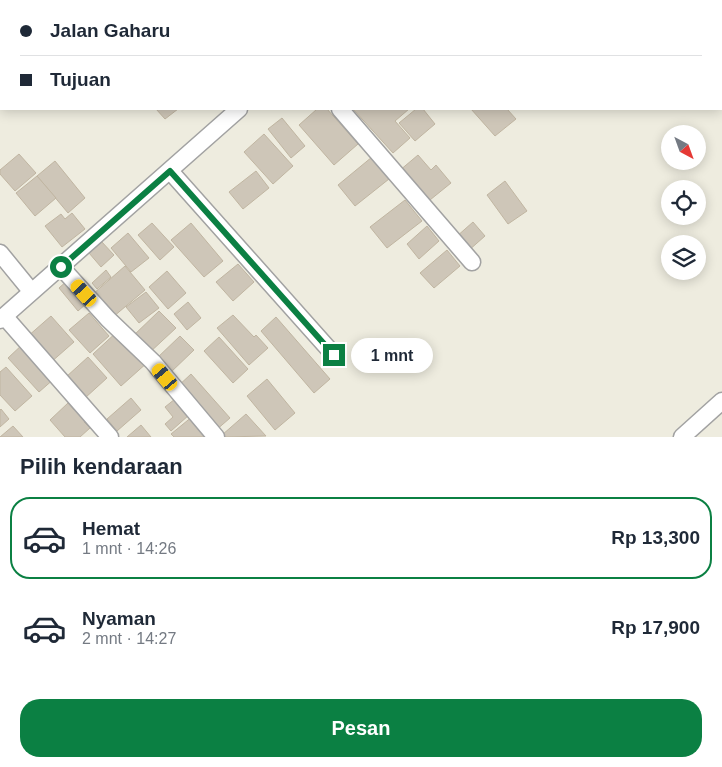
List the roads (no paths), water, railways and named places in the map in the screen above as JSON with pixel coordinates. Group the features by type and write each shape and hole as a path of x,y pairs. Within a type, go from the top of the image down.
{"street":[{"path":"110,437 2,318 238,110"},
{"path":"341,110 472,262"},
{"path":"170,171 334,355"},
{"path":"0,253 31,291"},
{"path":"61,267 108,319 153,362 216,437"},
{"path":"682,437 722,401"}]}
